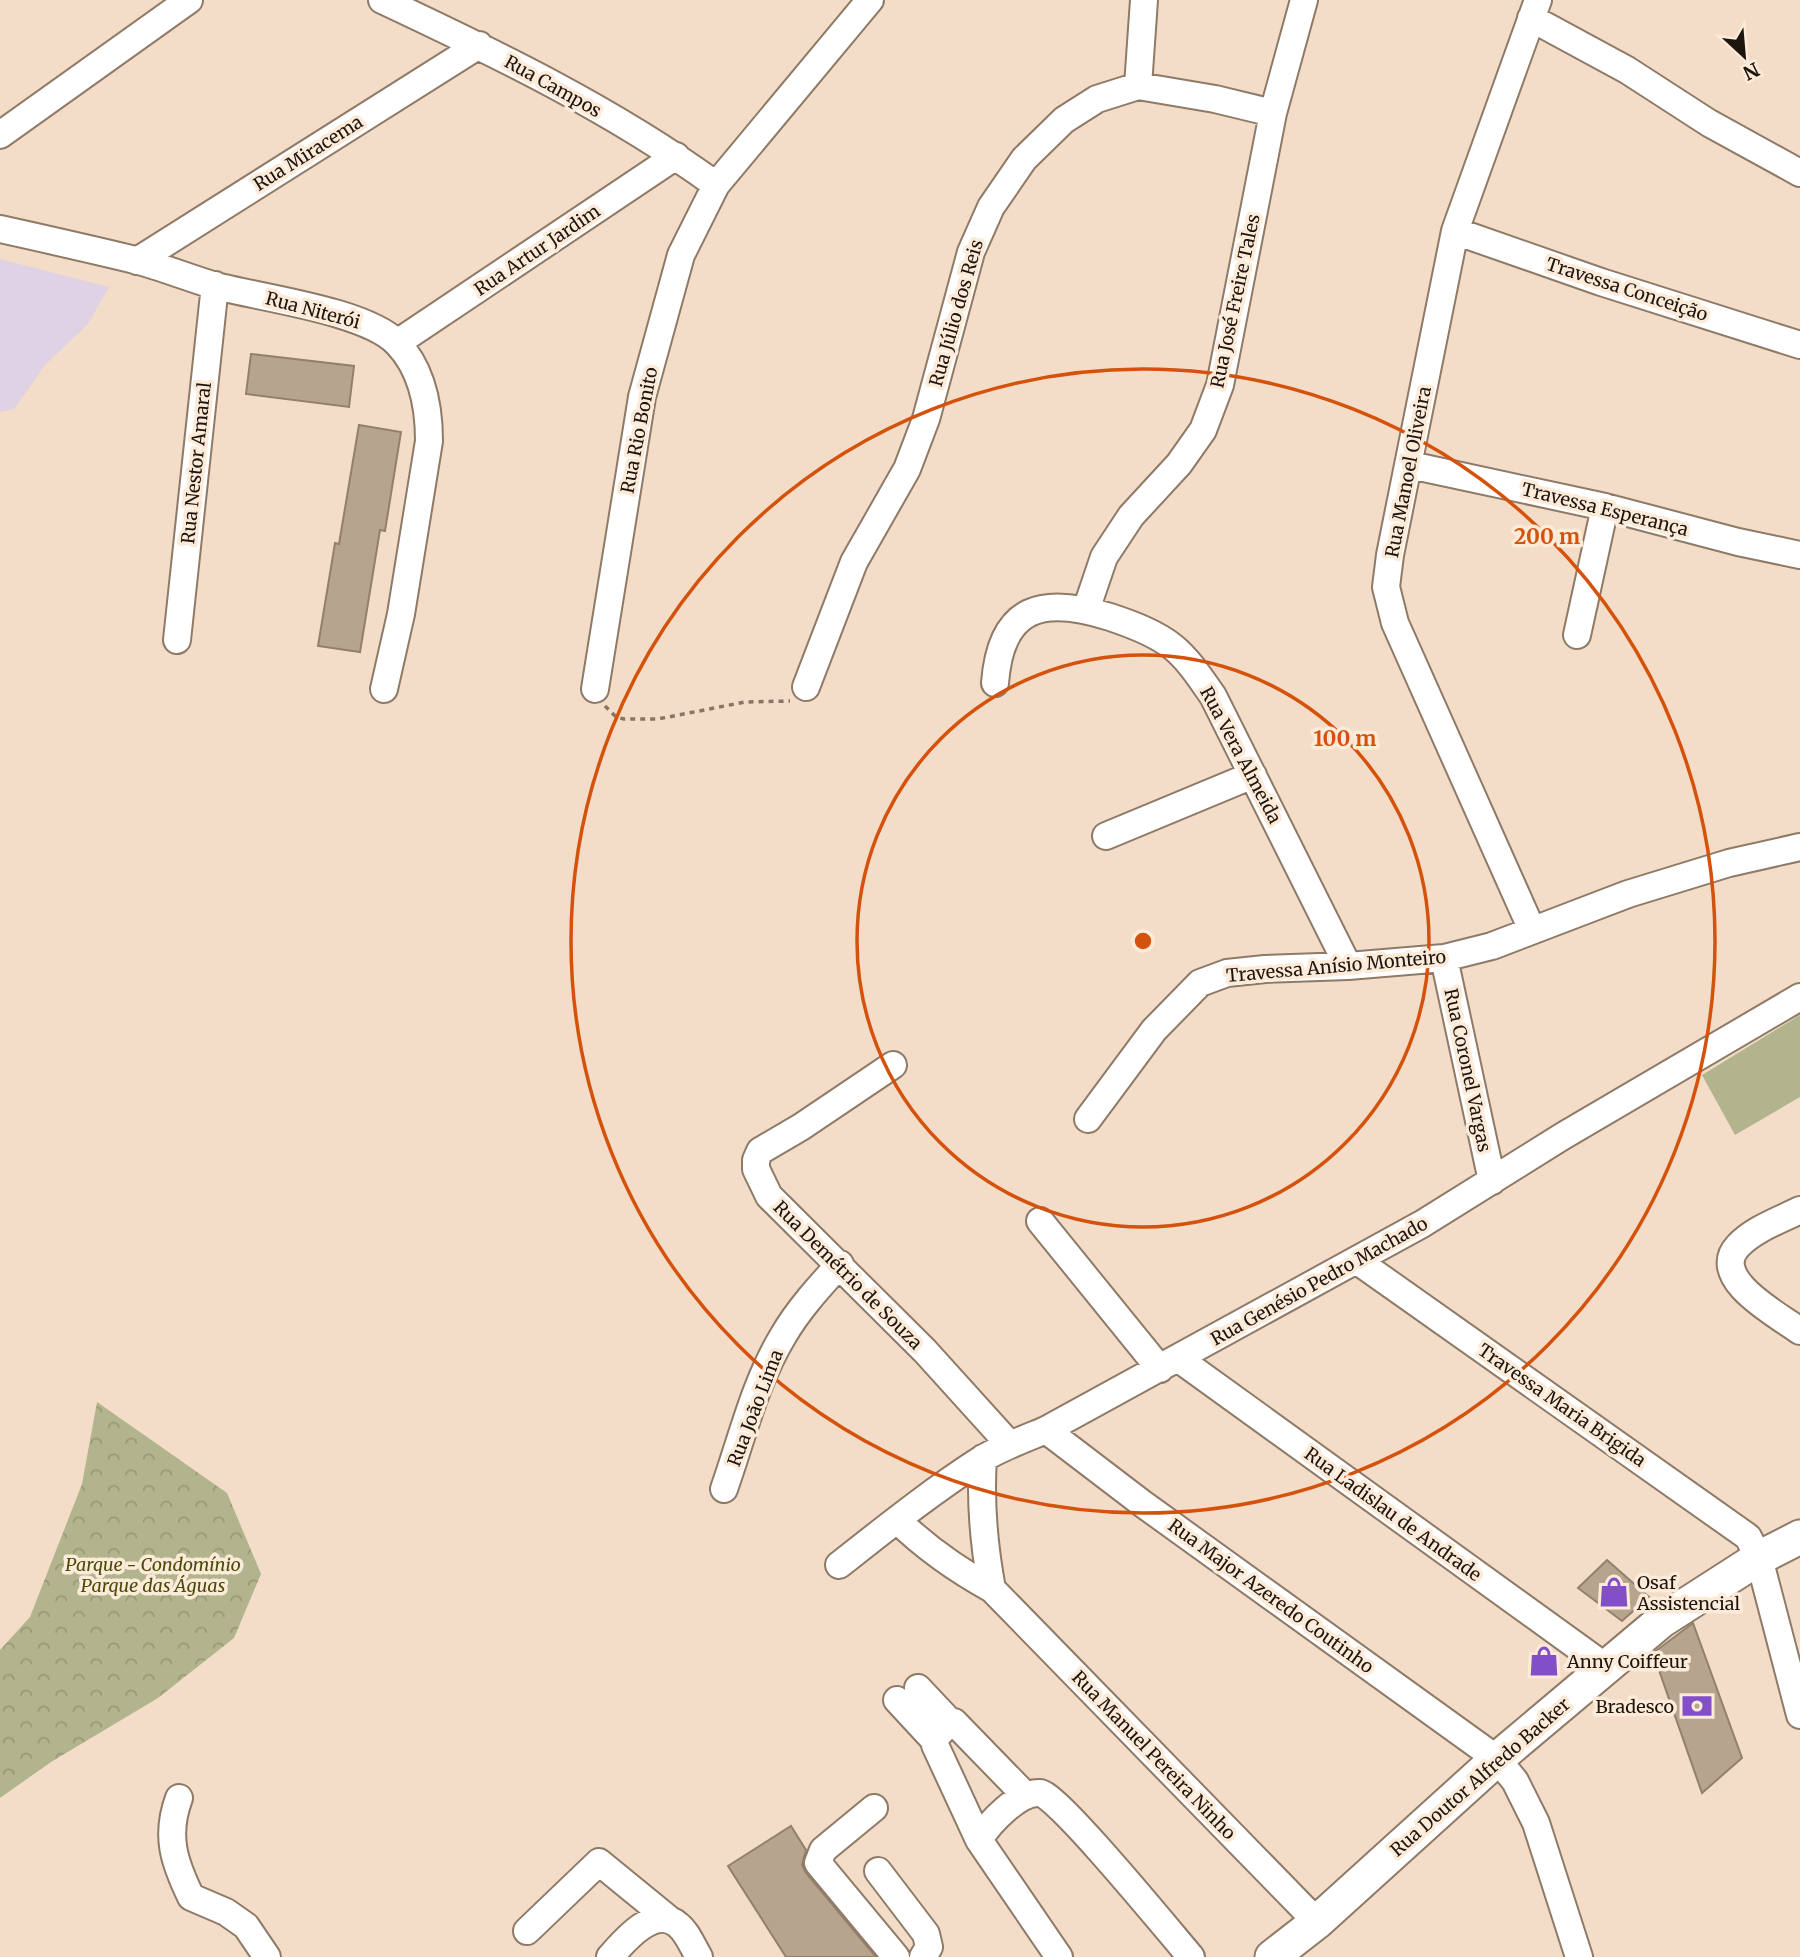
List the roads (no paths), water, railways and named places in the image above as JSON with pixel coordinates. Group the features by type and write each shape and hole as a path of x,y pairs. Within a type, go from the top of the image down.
{"main road":[{"name":"Rua Doutor Alfredo Backer","path":"1272,1957 1317,1922 1497,1759 1661,1621 1759,1558 1800,1537"}],"street":[{"path":"0,135 189,0"},
{"name":"Rua Campos","path":"382,0 479,45 617,121 676,156 716,185"},
{"name":"Rua Rio Bonito","path":"595,689 642,397 681,255 716,185 870,0"},
{"path":"1138,86 1144,0"},
{"name":"Rua José Freire Tales","path":"1086,610 1104,557 1131,516 1179,464 1203,430 1220,385 1273,113 1304,0"},
{"path":"1534,9 1709,123 1800,173"},
{"name":"Rua Manoel Oliveira","path":"1532,930 1395,623 1386,587 1390,555 1455,231 1534,9"},
{"name":"Rua Miracema","path":"137,261 479,45"},
{"name":"Rua Júlio dos Reis","path":"806,687 855,562 911,456 926,419 971,252 991,207 1024,159 1064,120 1097,99 1138,86 1215,99 1273,113"},
{"name":"Rua Artur Jardim","path":"397,343 676,156"},
{"name":"Rua Niterói","path":"0,229 137,261 215,285 340,315 378,328 397,343 422,385 429,414 429,441 401,614 384,689"},
{"name":"Travessa Conceição","path":"1455,231 1601,282 1800,345"},
{"name":"Rua Nestor Amaral","path":"177,640 215,285"},
{"name":"Travessa Esperança","path":"1410,465 1605,507 1738,542 1800,555"},
{"path":"1577,635 1605,507"},
{"name":"Rua Vera Almeida","path":"995,683 997,660 1004,637 1021,617 1040,608 1086,610 1123,621 1173,646 1196,671 1213,696 1348,966"},
{"path":"1106,836 1253,775"},
{"name":"Travessa Anísio Monteiro","path":"1088,1119 1154,1030 1200,983 1227,973 1265,969 1444,958 1492,946 1628,894 1728,863 1800,846"},
{"name":"Rua Coronel Vargas","path":"1444,958 1492,1181"},
{"name":"Rua Genésio Pedro Machado","path":"839,1565 983,1458 1046,1430 1422,1224 1563,1136 1800,997"},
{"name":"Rua Demétrio de Souza","path":"892,1065 801,1127 760,1151 756,1160 759,1178 769,1196 925,1351 1010,1445"},
{"path":"1800,1210 1758,1231 1737,1247 1730,1262 1732,1278 1744,1290 1800,1331"},
{"name":"Rua Ladislau de Andrade","path":"1040,1221 1169,1364 1607,1668"},
{"name":"Travessa Maria Brigida","path":"1356,1260 1748,1537 1759,1558 1800,1715"},
{"name":"Rua João Lima","path":"724,1489 761,1382 782,1337 840,1264"},
{"name":"Rua Major Azeredo Coutinho","path":"1046,1430 1143,1504 1497,1759 1515,1781 1536,1823 1579,1957"},
{"path":"983,1458 983,1518 992,1589"},
{"name":"Rua Manuel Pereira Ninho","path":"897,1520 919,1541 959,1571 992,1589 1317,1922"},
{"path":"907,1694 943,1731 979,1840 1047,1954"},
{"path":"943,1731 954,1722 1025,1795"},
{"path":"979,1840 1002,1812 1025,1795 1039,1792 1048,1795 1191,1957"},
{"path":"179,1798 171,1833 176,1862 191,1897 226,1912 246,1926 267,1957"},
{"path":"874,1808 823,1850 818,1863 896,1957"},
{"path":"527,1931 600,1862 679,1925 699,1957"},
{"path":"878,1871 926,1934 929,1947 923,1957"},
{"path":"610,1957 629,1936 646,1923 670,1920"}],"place":[{"name":"Osaf Assistencial","path":"1614,1592"},
{"name":"Anny Coiffeur","path":"1544,1661"},
{"name":"Bradesco","path":"1697,1706"}],"park label":[{"name":"Parque - Condomínio Parque das Águas","path":"153,1574"}]}
